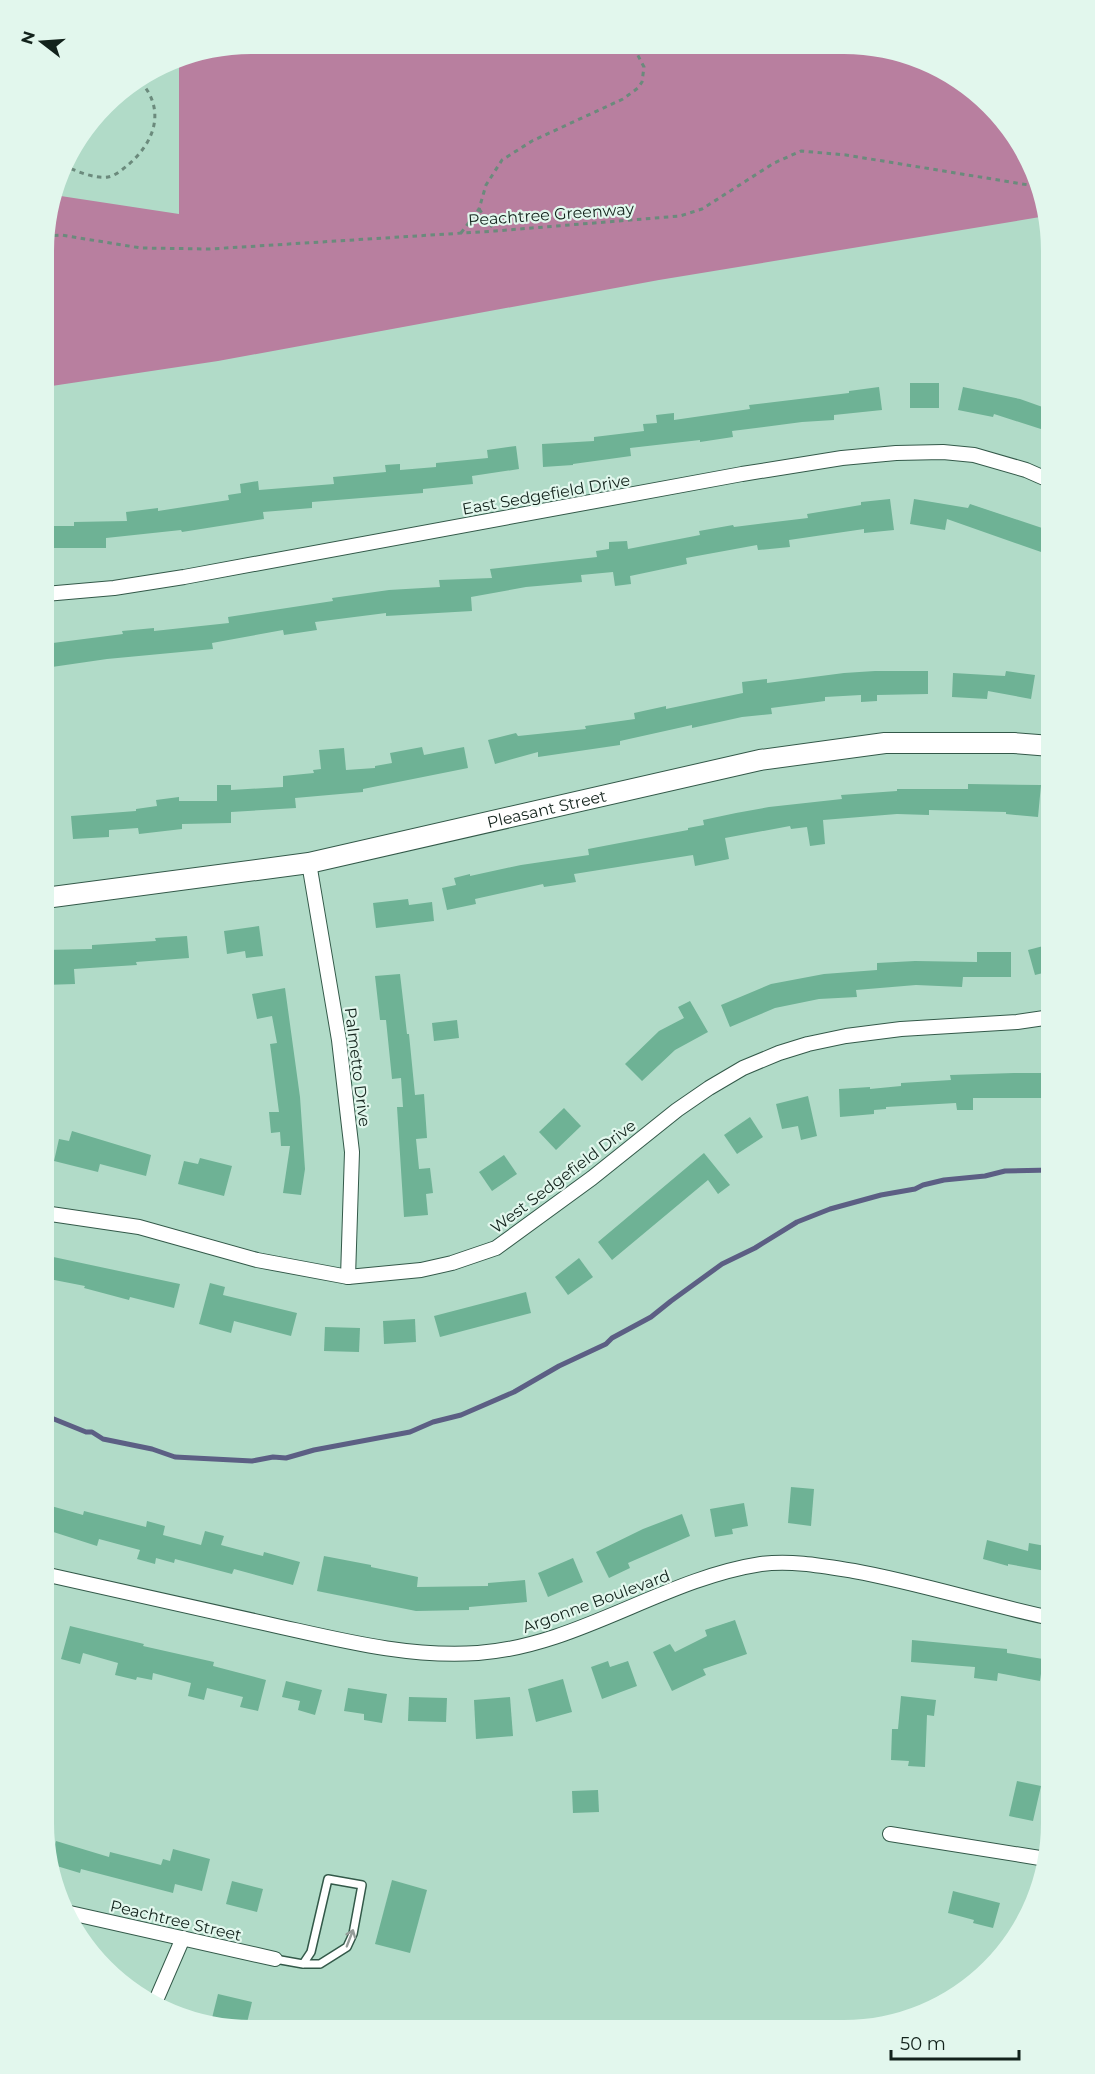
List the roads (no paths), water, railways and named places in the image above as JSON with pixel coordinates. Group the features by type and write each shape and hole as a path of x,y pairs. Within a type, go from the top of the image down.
{"street":[{"name":"East Sedgefield Drive","path":"54,593 114,588 184,577 842,458 896,453 944,452 974,455 1041,477"},
{"name":"Pleasant Street","path":"54,897 309,863 760,760 885,742 1041,745"},
{"name":"Palmetto Drive","path":"309,863 339,1040 352,1152 348,1277"},
{"name":"West Sedgefield Drive","path":"54,1214 139,1227 257,1260 348,1277 421,1270 452,1263 496,1248 592,1178 677,1110 743,1068 778,1053 846,1036 901,1029 1041,1018"},
{"name":"Argonne Boulevard","path":"54,1576 341,1640 403,1652 441,1654 480,1653 549,1638 687,1585 731,1570 762,1564 794,1562 817,1564 887,1577 1041,1616"},
{"path":"890,1834 1038,1858"},
{"name":"Peachtree Street","path":"77,1914 275,1959"},
{"path":"158,1996 183,1938"}],"lane":[{"path":"275,1959 303,1964 320,1964 347,1947 352,1934 362,1885 328,1878 311,1952 303,1964"}],"waterway":[{"path":"54,1419 86,1432 92,1432 103,1439 152,1449 175,1457 252,1461 273,1457 286,1458 314,1450 410,1432 433,1422 461,1415 514,1392 559,1366 606,1344 612,1338 651,1317 722,1264 755,1248 797,1222 830,1209 944,1180 985,1176 1005,1171 1041,1170"}]}
